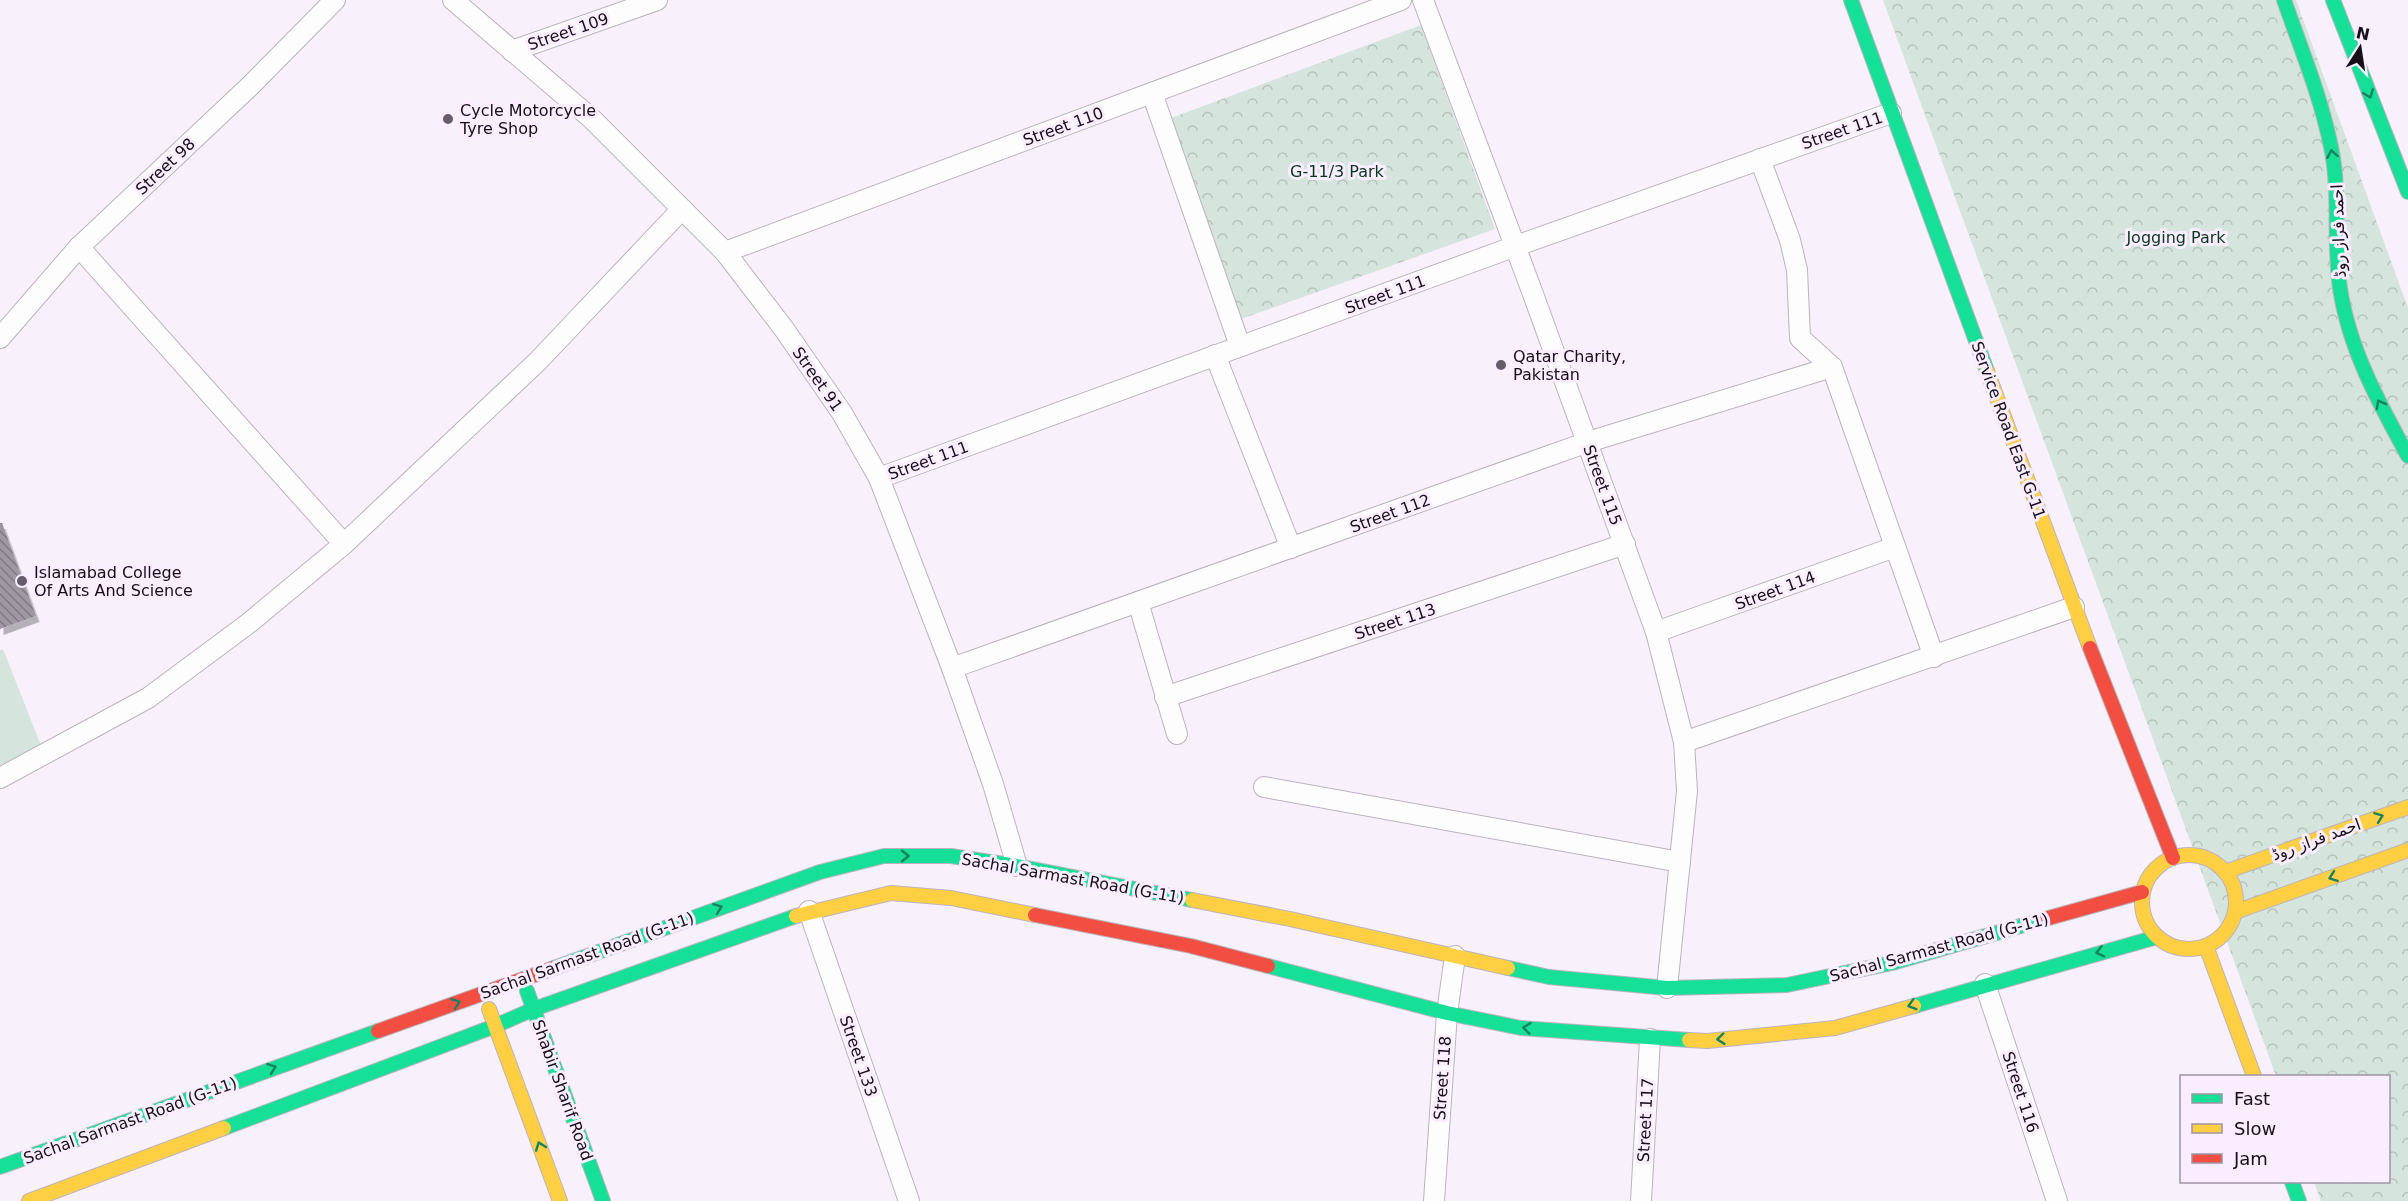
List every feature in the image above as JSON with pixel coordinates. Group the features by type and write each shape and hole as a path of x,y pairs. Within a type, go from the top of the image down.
{"main road":[{"name":"Service Road East G-11","path":"1851,0 2074,607 2174,858"},
{"name":"احمد فراز روڈ","path":"2284,0 2320,104 2330,141 2337,194 2340,290 2348,322 2375,394 2408,456"},
{"path":"2333,0 2408,192"},
{"name":"احمد فراز روڈ","path":"2225,872 2408,807"},
{"path":"2235,912 2408,850"},
{"path":"2187,855 2214,862 2225,872 2234,891 2235,912 2229,927 2218,939 2206,946 2188,949 2171,946 2157,937 2146,924 2142,909 2142,892 2148,877 2159,865 2174,858 2187,855"},
{"name":"Sachal Sarmast Road (G-11)","path":"0,1167 820,872 884,856 951,856 1017,866 1290,919 1549,977 1667,988 1787,985 1892,963 2142,892"},
{"name":"Sachal Sarmast Road (G-11)","path":"29,1201 495,1026 534,1009 809,911 891,893 951,898 1191,946 1447,1013 1521,1028 1650,1039 1707,1041 1835,1028 2157,937"},
{"path":"2206,946 2253,1075"},
{"name":"Shabir Sharif Road","path":"523,978 601,1201"},
{"path":"483,993 560,1201"},
{"path":"2292,1183 2299,1201"}],"street":[{"name":"Street 98","path":"0,338 79,247 251,85 335,0"},
{"name":"Street 91","path":"453,0 592,119 725,252 784,329 842,413 879,478 993,783 1017,866"},
{"name":"Street 109","path":"512,51 657,0"},
{"name":"Street 110","path":"725,252 1401,0"},
{"name":"Street 115","path":"1423,0 1516,246 1656,632 1684,742 1687,791 1667,988"},
{"path":"1152,93 1240,346"},
{"name":"Street 111","path":"879,478 1516,246 1892,113"},
{"path":"1760,159 1790,240 1797,270 1800,338 1832,368 1934,657"},
{"path":"0,778 148,698 249,622 344,544 538,361 682,209"},
{"path":"79,247 344,544"},
{"path":"1215,355 1291,548"},
{"name":"Street 112","path":"952,669 1588,442 1832,368"},
{"name":"Street 113","path":"1165,697 1624,544"},
{"name":"Street 114","path":"1656,632 1895,547"},
{"path":"1138,603 1177,734"},
{"path":"1684,742 2074,607"},
{"path":"1264,787 1680,862"},
{"name":"Street 133","path":"809,911 909,1201"},
{"name":"Street 118","path":"1434,1201 1447,1013 1455,956"},
{"name":"Street 116","path":"1985,984 2057,1201"},
{"name":"Street 117","path":"1641,1201 1650,1039"}],"green space":[{"name":"Jogging Park","path":"1883,0 2296,0 2408,308 2408,1201 2321,1201 2314,1183 2390,1183 2390,1075 2276,1075"},
{"name":"G-11/3 Park","path":"1421,25 1495,229 1241,319 1171,118"},
{"path":"3,649 42,748 0,765 0,650"}],"building":[{"name":"Islamabad College Of Arts And Science","path":"0,523 2,523 36,616 0,629"}],"traffic: fast":[{"path":"1851,0 1987,371"},
{"path":"2284,0 2316,91 2331,147 2336,182 2338,270 2344,311 2366,375 2408,456"},
{"path":"2333,0 2408,192"},
{"path":"554,968 820,872 884,856 951,856 1017,866 1192,900"},
{"path":"224,1128 495,1026 534,1009 796,916"},
{"path":"1508,968 1549,977 1667,988 1787,985 1892,963 2045,919"},
{"path":"1914,1006 2157,937"},
{"path":"1268,966 1447,1013 1521,1028 1689,1040"},
{"path":"527,991 603,1201"},
{"path":"0,1167 378,1031"},
{"path":"2292,1183 2299,1201"}],"traffic: slow":[{"path":"1987,371 2090,648"},
{"path":"2225,872 2408,807"},
{"path":"2235,912 2408,850"},
{"path":"2189,855 2207,859 2222,869 2232,884 2236,902 2232,920 2222,935 2207,945 2189,949 2171,945 2156,935 2146,920 2142,902 2146,884 2156,869 2171,859 2189,855"},
{"path":"796,916 891,893 951,898 1035,915"},
{"path":"1192,900 1290,919 1508,968"},
{"path":"2206,946 2254,1075"},
{"path":"1689,1040 1707,1041 1835,1028 1914,1006"},
{"path":"489,1009 560,1201"},
{"path":"29,1201 224,1128"}],"traffic: jam":[{"path":"2090,648 2173,858"},
{"path":"2045,919 2142,892"},
{"path":"1035,915 1191,946 1268,966"},
{"path":"378,1031 554,968"}],"place":[{"name":"Cycle Motorcycle Tyre Shop","path":"448,119"},
{"name":"Qatar Charity, Pakistan","path":"1501,365"},
{"name":"Islamabad College Of Arts And Science","path":"22,581"}]}
